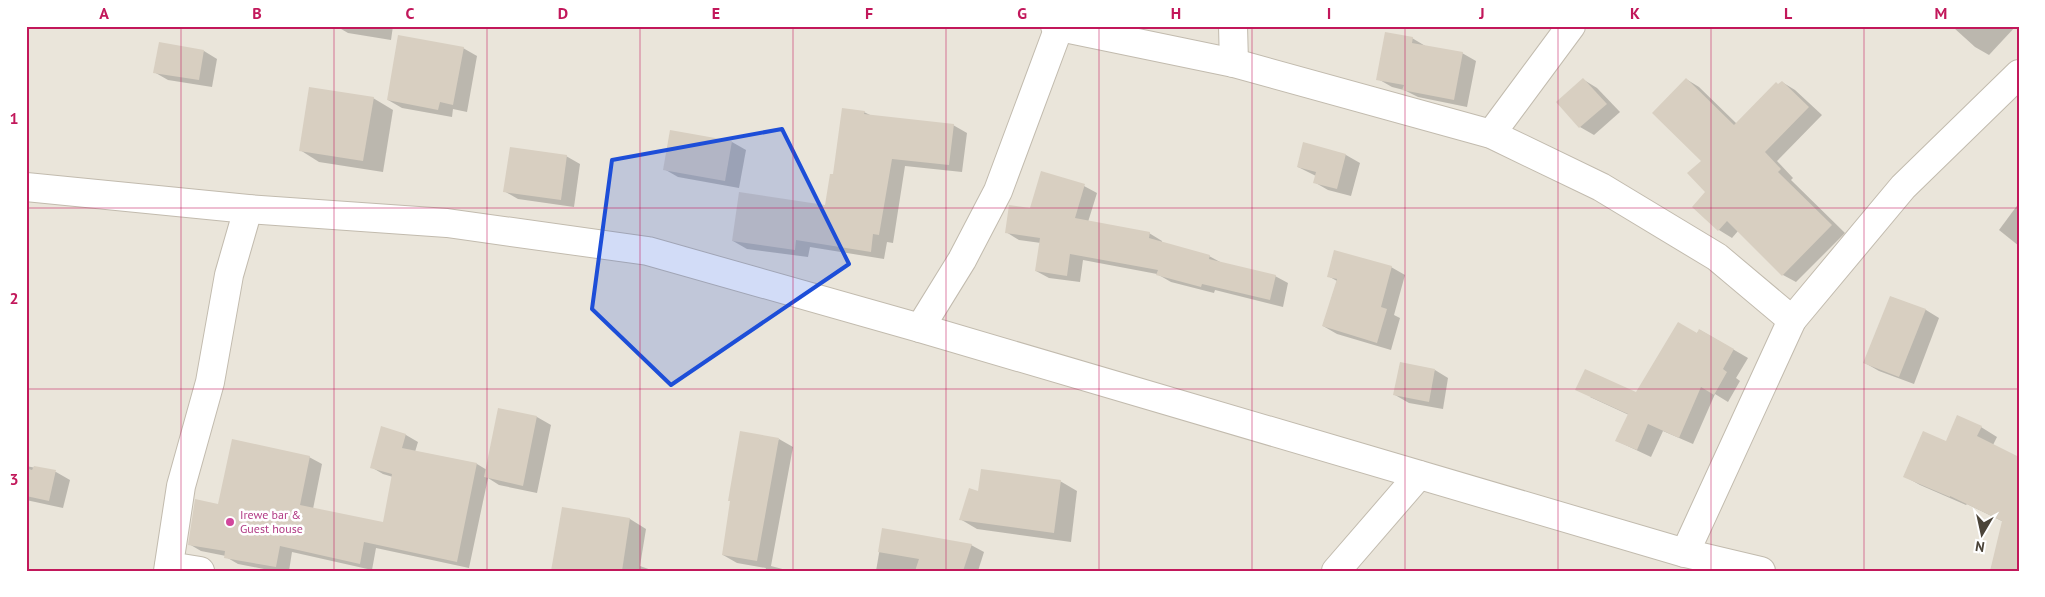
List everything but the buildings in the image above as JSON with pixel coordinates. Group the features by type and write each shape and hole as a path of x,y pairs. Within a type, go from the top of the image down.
{"street":[{"path":"1233,26 1234,63"},
{"path":"1491,134 1571,26"},
{"path":"920,328 962,260 998,191 1057,27 1234,63 1491,134 1601,187 1708,252 1792,320"},
{"path":"1685,553 1792,320 1904,187 2019,74"},
{"path":"26,187 248,210 447,223 648,251 920,328 1685,553 1761,571"},
{"path":"200,571 168,569 181,486 210,382 229,275 248,210"},
{"path":"1336,571 1419,475"}],"highlighted area":[{"path":"782,129 849,264 671,385 592,309 612,160"}],"shaded area":[{"path":"26,26 2019,26 2019,571 26,571"}],"place":[{"name":"Irewe bar & Guest house","path":"230,522"}]}
